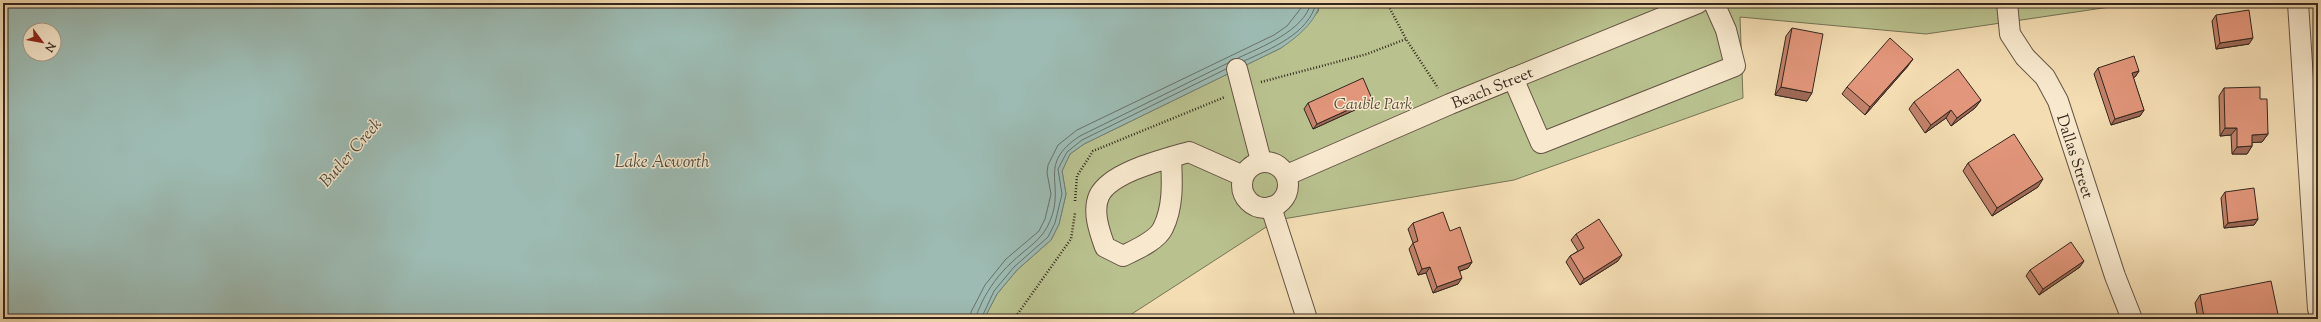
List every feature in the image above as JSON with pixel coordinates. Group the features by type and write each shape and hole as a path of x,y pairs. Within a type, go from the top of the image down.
{"street":[{"name":"Beach Street","path":"1287,175 1512,78 1698,3"},
{"path":"1512,78 1541,143 1736,66 1726,30 1714,3"},
{"name":"Dallas Street","path":"2007,3 2010,34 2025,57 2045,77 2058,101 2115,276 2132,319"},
{"path":"2298,3 2318,309"},
{"path":"1237,69 1260,161"},
{"path":"1171,157 1172,192 1163,229 1143,247 1123,256 1105,248 1097,223 1099,196 1116,178 1171,157 1189,152 1243,176"},
{"path":"1260,161 1276,164 1287,175 1288,191 1285,198 1271,207 1257,207 1246,198 1243,191 1243,176 1247,169 1260,161"},
{"path":"1271,207 1307,319"}],"path":[{"path":"1387,3 1406,39 1450,104"}],"green space":[{"name":"Cauble Park","path":"1320,3 2137,3 1926,34 1740,17 1743,98 1514,180 1277,220 1124,319 984,319 997,294 1017,270 1051,240 1059,224 1066,194 1062,171 1070,154 1084,144 1281,48 1318,12"}],"water":[{"name":"Lake Acworth","path":"3,3 1320,3 1318,10 1310,23 1281,48 1084,144 1070,154 1062,171 1066,194 1059,224 1051,240 1017,270 997,294 984,319 3,319"}],"building":[{"path":"2249,10 2253,38 2220,43 2216,15"},
{"path":"1792,28 1823,34 1812,93 1781,87"},
{"path":"1890,38 1913,59 1870,107 1847,87"},
{"path":"2134,56 2139,71 2132,73 2144,110 2115,119 2098,68"},
{"path":"1958,69 1981,100 1957,118 1951,110 1931,125 1914,102"},
{"path":"1363,78 1372,99 1317,124 1308,103"},
{"path":"2260,87 2260,99 2267,99 2268,134 2252,135 2252,146 2237,147 2237,128 2225,128 2224,88"},
{"path":"2014,134 2043,179 1997,208 1968,163"},
{"path":"2254,188 2258,219 2228,223 2225,192"},
{"path":"1443,212 1450,231 1460,227 1472,262 1458,267 1462,278 1437,287 1430,267 1422,269 1413,243 1418,241 1413,223"},
{"path":"1599,219 1622,255 1584,279 1570,256 1584,248 1576,234"},
{"path":"2071,242 2084,261 2043,289 2030,270"},
{"path":"2271,281 2279,319 2217,319 2217,315 2204,317 2200,295"},
{"path":"2104,316 2105,319 2096,319"}],"water label":[{"name":"Butler Creek","path":"350,152"}]}
